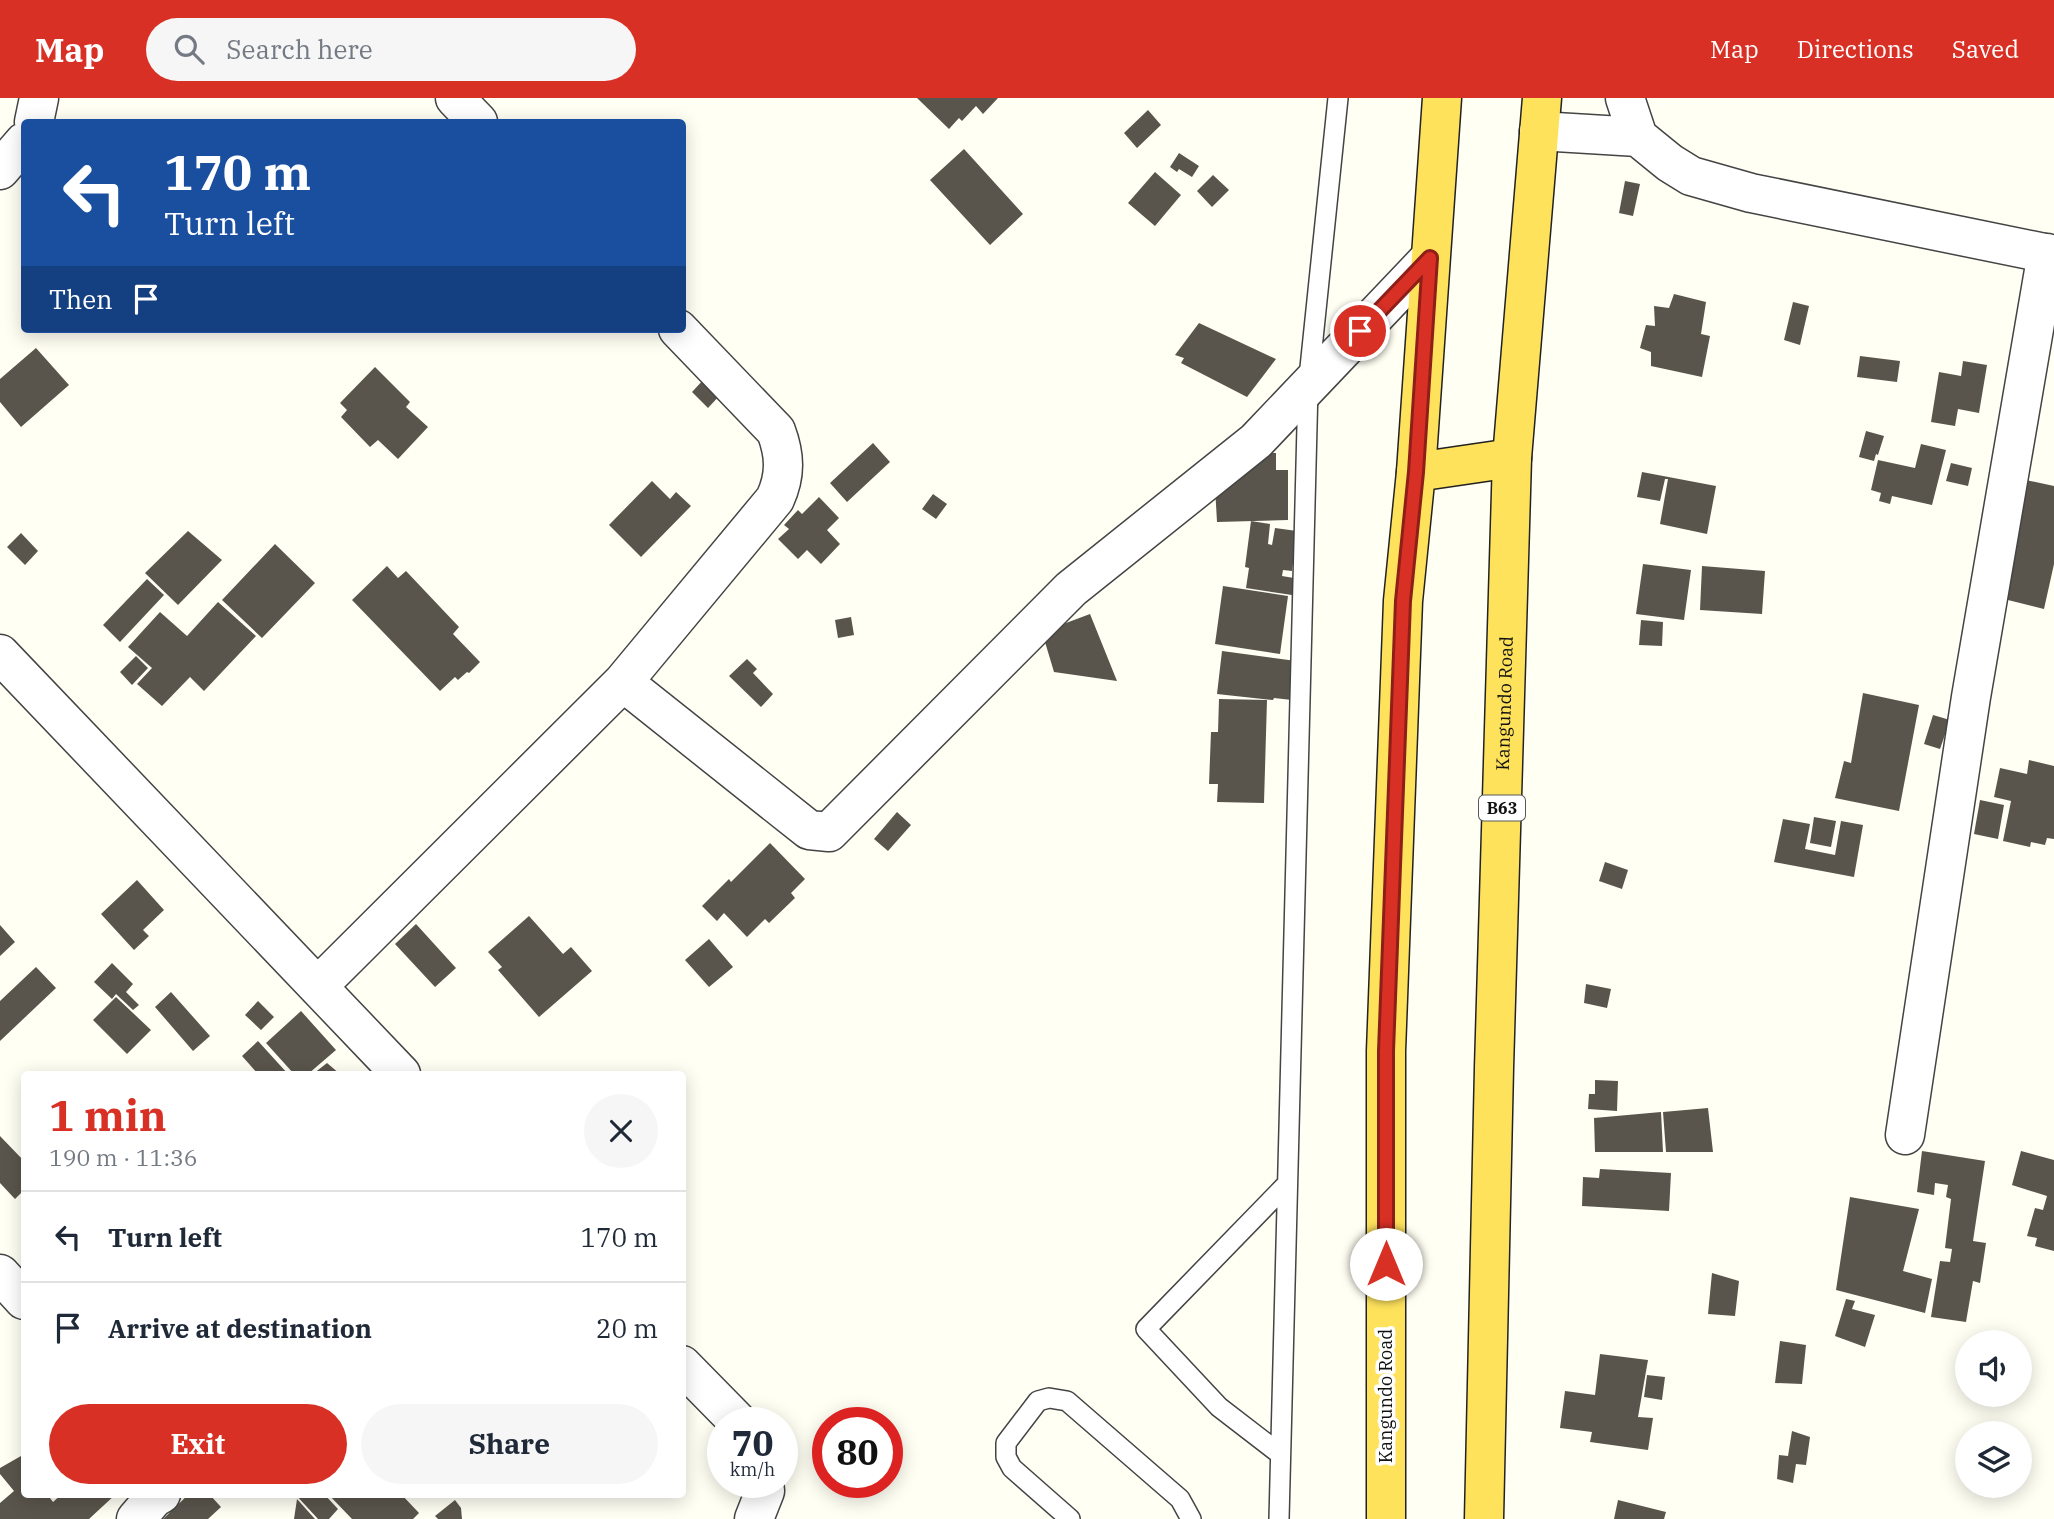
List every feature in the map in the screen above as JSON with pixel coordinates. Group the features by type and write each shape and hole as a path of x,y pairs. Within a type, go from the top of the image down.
{"highway":[{"name":"Kangundo Road","path":"1386,1519 1386,1051 1403,601 1416,472 1441,98"},
{"name":"Kangundo Road","path":"1484,1519 1512,458 1540,115"},
{"path":"1416,472 1512,458"}],"street":[{"path":"35,119 39,98"},
{"path":"455,98 475,119"},
{"path":"1625,98 1638,137"},
{"path":"1540,115 1638,137 1691,176 1727,186 2051,254 1971,697 1905,1135"},
{"path":"0,170 21,146"},
{"path":"623,682 809,830 829,832 1071,589 1256,441 1430,258"},
{"path":"318,986 623,682 775,499 781,486 784,466 776,430 682,333"},
{"path":"0,654 398,1071"},
{"path":"686,1369 723,1407"},
{"path":"136,1519 154,1498"},
{"path":"754,1519 762,1498"}],"lane":[{"path":"1279,1519 1308,387 1338,98"},
{"path":"1280,1454 1219,1407 1146,1329 1287,1184"},
{"path":"1070,1519 1012,1468 1006,1457 1006,1443 1038,1401 1049,1398 1067,1401 1180,1499 1191,1519"}],"building":[{"path":"917,98 998,98 983,114 976,106 962,121 959,118 949,129"},
{"path":"1148,110 1161,125 1137,148 1124,133"},
{"path":"964,149 1023,214 990,245 930,180"},
{"path":"1179,153 1199,166 1192,177 1170,167"},
{"path":"1155,172 1181,195 1155,226 1128,203"},
{"path":"1213,175 1229,190 1212,207 1197,191"},
{"path":"1625,181 1640,184 1633,216 1619,213"},
{"path":"1674,294 1706,302 1701,334 1710,336 1702,377 1651,366 1651,352 1640,348 1646,325 1655,326 1654,306 1669,308"},
{"path":"1793,302 1809,306 1800,345 1784,340"},
{"path":"1199,323 1276,359 1247,397 1181,363 1184,358 1175,355"},
{"path":"36,348 69,385 21,427 0,402 0,379"},
{"path":"1860,356 1900,361 1897,382 1857,377"},
{"path":"1963,361 1987,365 1979,413 1958,409 1955,426 1931,422 1939,372 1961,376"},
{"path":"375,367 410,402 406,407 428,427 398,459 378,440 370,447 341,417 347,410 340,403"},
{"path":"705,378 721,394 708,408 692,392"},
{"path":"1866,431 1884,436 1874,461 1859,457"},
{"path":"873,443 890,462 847,502 830,483"},
{"path":"1921,444 1946,450 1932,505 1892,496 1890,504 1879,501 1881,493 1871,490 1878,460 1915,468"},
{"path":"1247,453 1276,453 1276,470 1288,470 1288,520 1217,522 1215,487 1231,487 1231,470"},
{"path":"1951,463 1972,468 1968,486 1946,481"},
{"path":"1642,472 1716,486 1707,534 1660,524 1668,479 1665,479 1660,501 1637,497"},
{"path":"2016,478 2054,486 2054,564 2044,609 1996,597"},
{"path":"652,481 670,499 676,492 691,506 641,557 609,525"},
{"path":"933,494 947,504 936,519 922,509"},
{"path":"819,497 839,518 827,530 840,544 821,564 807,550 798,559 778,539 789,529 784,525 798,510 802,514"},
{"path":"1251,521 1270,524 1268,544 1272,545 1275,528 1297,531 1292,571 1283,570 1282,576 1294,578 1292,595 1246,588 1249,568 1245,567"},
{"path":"188,531 222,560 178,605 145,573"},
{"path":"21,533 38,551 25,565 7,547"},
{"path":"275,544 315,583 262,638 222,600"},
{"path":"1643,564 1691,570 1684,620 1636,614"},
{"path":"387,566 398,578 406,571 459,627 453,634 480,662 458,680 455,677 440,691 352,600"},
{"path":"1702,566 1765,571 1762,614 1700,610"},
{"path":"147,579 164,595 120,642 103,625"},
{"path":"1223,586 1288,596 1280,654 1215,644"},
{"path":"218,602 256,636 204,691 190,677 162,706 137,684 152,668 128,647 160,612 187,636"},
{"path":"1090,614 1117,681 1054,672 1042,632"},
{"path":"851,617 854,635 838,638 835,620"},
{"path":"1641,620 1663,622 1662,646 1639,645"},
{"path":"1222,651 1296,661 1292,700 1217,694"},
{"path":"136,656 148,668 132,685 120,672"},
{"path":"747,659 757,669 753,673 773,694 761,707 729,676"},
{"path":"1863,693 1919,705 1899,811 1835,798 1844,761 1851,763"},
{"path":"1219,699 1267,700 1264,803 1217,802 1218,784 1209,784 1211,732 1218,732"},
{"path":"1933,715 1950,720 1940,749 1924,744"},
{"path":"2029,760 2054,766 2054,839 2047,838 2045,845 2031,842 2030,847 2003,841 2011,801 1994,797 2000,768 2027,774"},
{"path":"1980,800 2004,805 1998,839 1974,834"},
{"path":"897,812 911,825 888,851 874,839"},
{"path":"1814,817 1836,821 1831,847 1810,843"},
{"path":"1783,819 1810,824 1805,849 1835,855 1841,821 1863,825 1854,877 1774,862"},
{"path":"770,843 805,879 791,893 795,898 769,923 765,919 747,937 724,913 717,921 702,906 729,879 731,882"},
{"path":"1605,862 1628,870 1622,889 1599,881"},
{"path":"137,880 164,910 143,930 149,936 134,950 101,914"},
{"path":"529,916 563,954 571,947 592,971 539,1017 498,970 502,967 488,952"},
{"path":"416,924 456,968 435,987 395,944"},
{"path":"0,925 15,942 0,956"},
{"path":"709,939 733,967 709,987 685,960"},
{"path":"112,963 133,984 126,992 139,1005 133,1010 116,994 112,999 94,982"},
{"path":"36,967 56,988 0,1041 0,1001"},
{"path":"1586,984 1611,989 1607,1008 1584,1003"},
{"path":"171,992 210,1036 193,1051 155,1007"},
{"path":"116,997 151,1030 127,1054 93,1020"},
{"path":"258,1001 274,1017 261,1030 245,1015"},
{"path":"301,1011 336,1050 312,1071 291,1071 266,1043"},
{"path":"258,1041 285,1071 255,1071 242,1056"},
{"path":"327,1063 336,1071 317,1071"},
{"path":"1595,1080 1618,1081 1617,1111 1588,1109 1589,1094 1595,1094"},
{"path":"1708,1108 1713,1152 1666,1152 1663,1112"},
{"path":"1661,1112 1663,1152 1595,1152 1594,1118"},
{"path":"0,1136 21,1158 21,1193 15,1199 0,1183"},
{"path":"1922,1151 1985,1161 1973,1241 1986,1243 1980,1283 1973,1281 1966,1322 1931,1317 1940,1261 1950,1262 1952,1249 1945,1248 1951,1199 1946,1197 1948,1185 1935,1183 1934,1195 1917,1192"},
{"path":"2021,1151 2054,1160 2054,1251 2035,1246 2037,1238 2027,1236 2035,1208 2043,1210 2047,1196 2012,1185"},
{"path":"1600,1169 1671,1173 1669,1211 1582,1206 1583,1177 1599,1178"},
{"path":"1850,1197 1919,1209 1903,1271 1932,1279 1925,1313 1836,1290"},
{"path":"1712,1273 1739,1281 1735,1316 1708,1314"},
{"path":"1846,1299 1855,1301 1852,1309 1875,1315 1865,1347 1835,1336"},
{"path":"1780,1341 1806,1345 1802,1384 1775,1383"},
{"path":"1600,1354 1648,1360 1638,1417 1653,1418 1648,1450 1590,1442 1592,1432 1560,1428 1565,1391 1595,1395"},
{"path":"1647,1375 1665,1377 1662,1400 1644,1397"},
{"path":"1792,1431 1810,1437 1806,1465 1796,1464 1793,1483 1777,1479 1779,1455 1788,1456"},
{"path":"21,1456 21,1498 50,1498 53,1502 58,1498 112,1498 89,1519 0,1519 0,1503 14,1491 0,1474 0,1468"},
{"path":"185,1498 213,1498 221,1507 208,1519 163,1519"},
{"path":"299,1498 328,1498 338,1509 329,1519 318,1519"},
{"path":"332,1498 405,1498 419,1513 413,1519 352,1519"},
{"path":"297,1499 315,1519 294,1519"},
{"path":"455,1500 461,1508 462,1519 438,1519 435,1516"},
{"path":"1618,1500 1666,1512 1664,1519 1614,1519"}],"route":[{"path":"1360,331 1430,258 1416,472 1403,601 1386,1051 1386,1264"}]}
